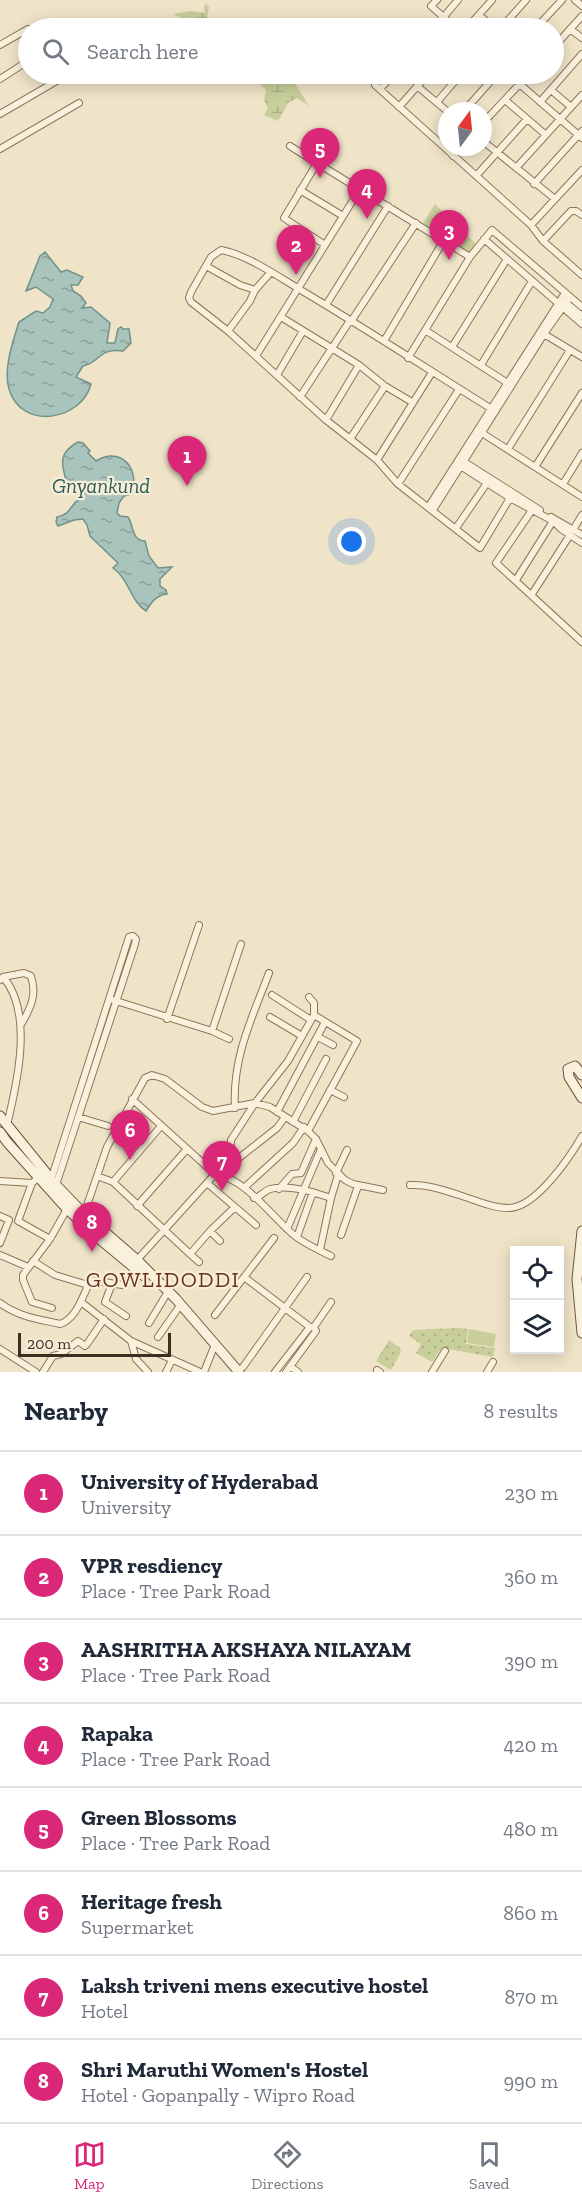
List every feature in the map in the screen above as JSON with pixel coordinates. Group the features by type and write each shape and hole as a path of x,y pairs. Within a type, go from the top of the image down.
{"main road":[{"path":"582,1075 576,1066 568,1069 569,1077 582,1098"},
{"path":"0,1116 7,1142 35,1180 176,1299 241,1370"},
{"path":"3,1128 100,1234"},
{"path":"582,1231 577,1279 582,1333"},
{"path":"136,1264 214,1347 233,1372"}],"street":[{"path":"437,0 431,6 444,17 458,0"},
{"path":"476,18 492,0"},
{"path":"510,18 526,0"},
{"path":"545,18 562,0"},
{"path":"575,0 582,6"},
{"path":"479,15 482,18"},
{"path":"564,36 582,16"},
{"path":"570,29 582,38"},
{"path":"0,45 18,35"},
{"path":"564,75 582,54"},
{"path":"0,79 18,67"},
{"path":"0,114 51,84"},
{"path":"382,84 378,87 438,142"},
{"path":"399,107 417,86 437,102 452,84"},
{"path":"472,102 487,84"},
{"path":"492,114 520,84 560,120 581,135 534,184"},
{"path":"540,102 556,84"},
{"path":"551,90 571,107"},
{"path":"516,168 581,99"},
{"path":"505,100 546,135"},
{"path":"0,149 79,103"},
{"path":"476,176 527,119"},
{"path":"290,146 470,257"},
{"path":"492,149 555,200"},
{"path":"453,156 531,225 543,241 582,275"},
{"path":"317,163 284,215 285,221 325,245"},
{"path":"531,225 582,170"},
{"path":"256,356 360,189"},
{"path":"300,190 344,216"},
{"path":"326,305 388,206"},
{"path":"543,241 571,211 582,215"},
{"path":"300,397 416,223"},
{"path":"408,357 470,257 492,230 582,316"},
{"path":"484,239 532,281 564,300 582,307"},
{"path":"384,341 444,240"},
{"path":"490,411 350,321 339,311 271,272 229,252 221,250 216,252 189,298 326,420 377,460 398,484 480,548 510,498"},
{"path":"452,347 507,259"},
{"path":"206,266 240,285 255,290"},
{"path":"228,331 250,301 255,290 271,272"},
{"path":"481,365 532,281"},
{"path":"564,300 582,324"},
{"path":"431,508 490,411 544,334 564,300"},
{"path":"509,384 564,300"},
{"path":"281,317 359,365 385,386 412,402"},
{"path":"350,321 490,411"},
{"path":"425,330 509,384"},
{"path":"277,375 303,331"},
{"path":"544,334 582,357"},
{"path":"508,449 570,350"},
{"path":"326,420 359,365"},
{"path":"377,460 431,374"},
{"path":"350,439 385,386"},
{"path":"398,484 458,392"},
{"path":"535,467 582,393"},
{"path":"460,462 482,433 490,411"},
{"path":"482,433 582,497"},
{"path":"563,484 582,453"},
{"path":"460,462 510,498 562,527"},
{"path":"460,462 562,527 582,535"},
{"path":"456,528 487,483"},
{"path":"532,510 496,563 582,642"},
{"path":"532,594 582,515"},
{"path":"516,580 553,521"},
{"path":"572,532 582,543"},
{"path":"167,1018 199,925"},
{"path":"54,1183 71,1119 113,1000 136,939 133,936 129,936 113,1000 80,1116 54,1183"},
{"path":"212,1031 241,944"},
{"path":"3,1128 16,1078 22,1023 33,1001 31,976 24,973 2,978 15,1001 22,1023"},
{"path":"235,1108 236,1065 243,1040 269,973"},
{"path":"245,1187 294,1143 306,1129 357,1041 272,995"},
{"path":"0,1303 19,1315 60,1324 66,1323 81,1302 93,1279 112,1284 124,1283 163,1230 215,1174 226,1172 230,1168 231,1140 255,1102 288,1061 312,1018 314,1003 309,997"},
{"path":"113,1000 212,1031 229,1039"},
{"path":"270,1017 302,1036"},
{"path":"277,1112 325,1022"},
{"path":"318,1037 333,1045"},
{"path":"294,1122 326,1059"},
{"path":"84,1214 117,1126 145,1078 152,1075 165,1079 202,1107 213,1112 255,1102 262,1104 306,1129 316,1139 328,1163 345,1180 358,1186 382,1190"},
{"path":"330,1090 344,1097"},
{"path":"132,1099 215,1174 225,1175 245,1187 297,1238 331,1256"},
{"path":"71,1119 80,1116 108,1126"},
{"path":"230,1165 277,1128 285,1117"},
{"path":"117,1126 143,1146"},
{"path":"112,1182 161,1126"},
{"path":"410,1185 430,1186 491,1205 510,1208 521,1205 531,1200 549,1180 574,1150 582,1136"},
{"path":"279,1189 291,1174 300,1173 316,1139"},
{"path":"137,1206 188,1149"},
{"path":"287,1229 321,1149"},
{"path":"320,1250 337,1174 347,1150"},
{"path":"97,1176 112,1182 199,1262"},
{"path":"0,1181 35,1180 18,1221"},
{"path":"207,1183 256,1225"},
{"path":"341,1235 358,1186"},
{"path":"254,1197 259,1197 269,1189 279,1189 303,1190 331,1198"},
{"path":"297,1238 313,1192"},
{"path":"190,1254 236,1208"},
{"path":"52,1308 31,1300 23,1275 50,1239 67,1209"},
{"path":"0,1216 18,1221 50,1239"},
{"path":"0,1243 9,1220"},
{"path":"210,1232 220,1240"},
{"path":"215,1315 274,1238"},
{"path":"0,1255 28,1267"},
{"path":"33,1261 55,1275 88,1285"},
{"path":"244,1277 316,1331 289,1369 298,1372"},
{"path":"241,1370 307,1277"},
{"path":"112,1284 105,1301 126,1316"},
{"path":"149,1323 166,1295"},
{"path":"81,1302 131,1341 202,1372 214,1347"},
{"path":"275,1372 331,1302"},
{"path":"158,1337 178,1307"},
{"path":"42,1372 53,1356 61,1354 78,1341 85,1346 104,1319"},
{"path":"131,1341 139,1369 148,1372"},
{"path":"0,1349 36,1372"},
{"path":"432,1372 445,1351"},
{"path":"166,1372 172,1360"},
{"path":"487,1372 493,1362"}],"green space":[{"path":"206,3 209,7 207,18 181,18 173,14 191,11 205,13"},
{"path":"260,84 296,84 309,106 297,98 288,103 278,121 264,115 268,108 264,100 266,90"},
{"path":"435,204 476,244 470,252 423,223"},
{"path":"468,1329 466,1344 495,1348 493,1357 442,1348 432,1362 416,1353 421,1344 409,1336 413,1330"},
{"path":"469,1329 496,1334 494,1347 467,1343"},
{"path":"389,1340 400,1348 401,1352 391,1370 376,1361"}],"water":[{"path":"45,252 61,272 67,270 83,277 78,285 71,285 73,291 86,303 82,308 91,307 110,323 107,343 115,343 118,329 121,327 129,329 131,343 123,351 104,353 93,362 83,366 76,377 91,384 85,396 76,406 65,413 38,416 26,411 16,403 9,389 7,373 19,322 36,311 43,313 50,307 53,299 36,287 26,291 40,256"},
{"name":"Gnyankund","path":"78,442 83,443 90,451 88,453 96,461 113,456 126,462 131,468 134,485 132,494 124,496 119,503 117,513 128,517 135,535 145,541 149,556 158,568 172,567 160,579 160,586 166,590 167,594 152,602 146,611 137,602 123,578 113,568 118,563 90,536 83,519 58,526 56,522 57,517 68,512 80,499 77,490 68,491 63,463 65,452"}],"place":[{"name":"Green Blossoms","path":"320,178"},
{"name":"Rapaka","path":"367,219"},
{"name":"AASHRITHA AKSHAYA NILAYAM","path":"449,260"},
{"name":"VPR resdiency","path":"296,275"},
{"name":"University of Hyderabad","path":"187,486"},
{"name":"Heritage fresh","path":"130,1160"},
{"name":"Laksh triveni mens executive hostel","path":"222,1191"},
{"name":"Shri Maruthi Women's Hostel","path":"92,1252"}],"district":[{"name":"GOWLIDODDI","path":"163,1279"}]}
